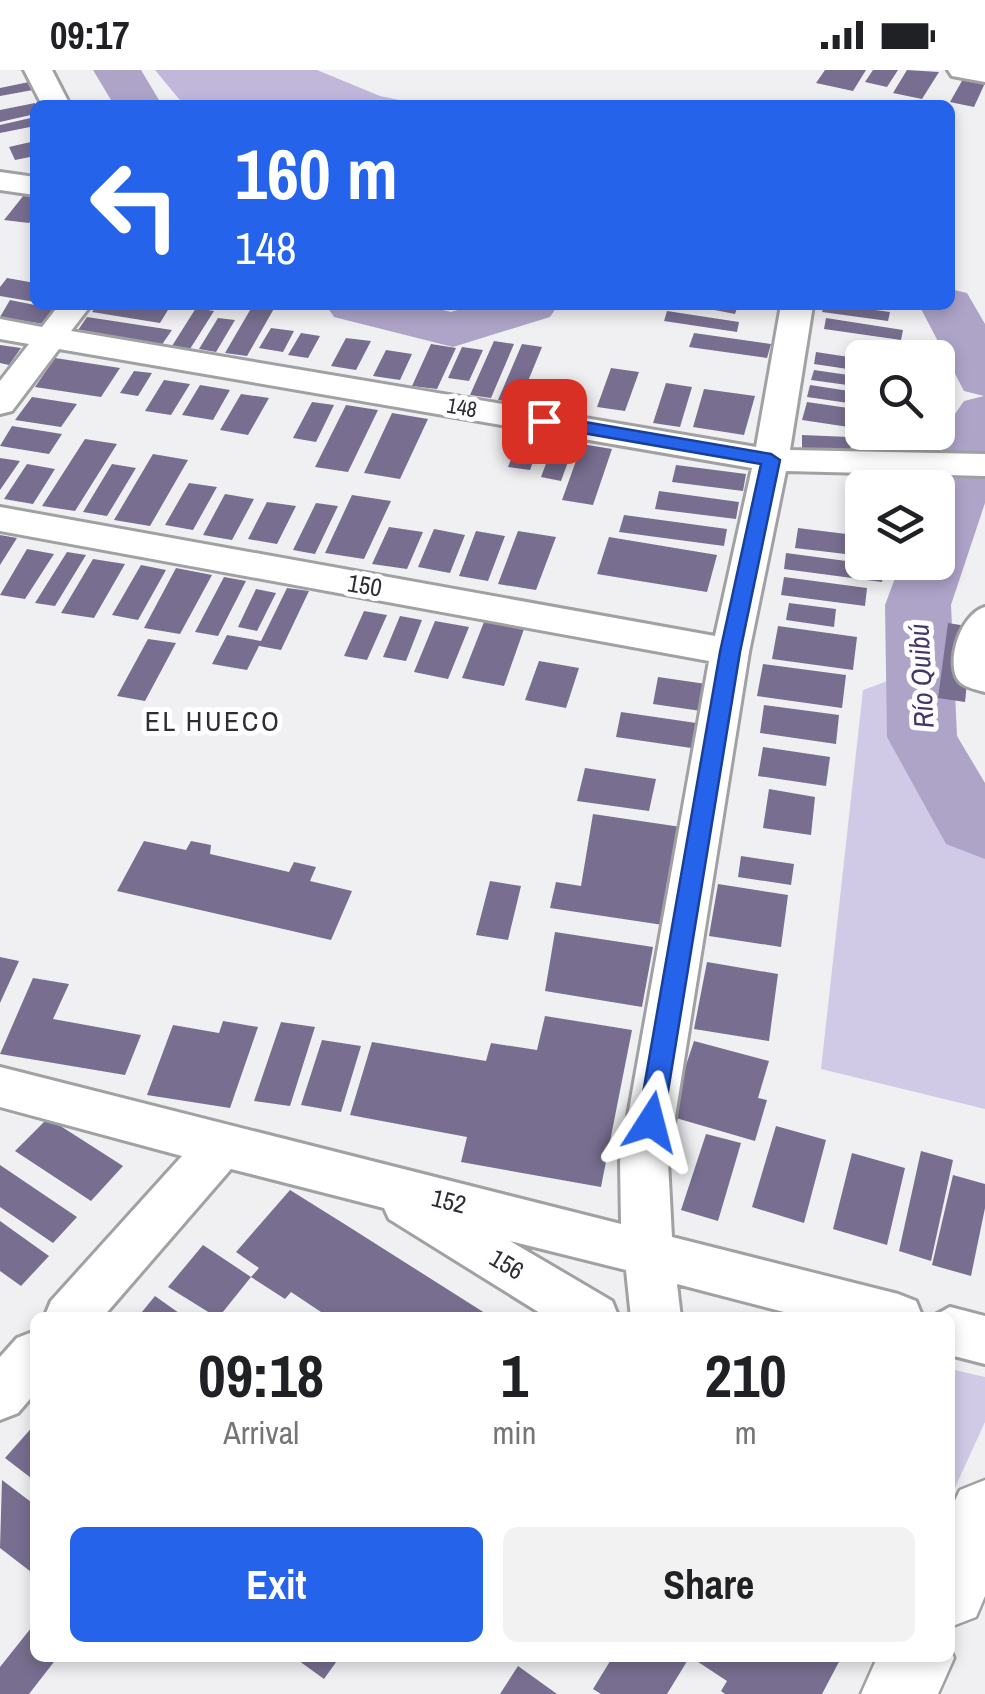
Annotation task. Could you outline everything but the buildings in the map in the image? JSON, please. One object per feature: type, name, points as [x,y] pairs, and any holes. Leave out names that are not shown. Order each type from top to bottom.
[{"type":"street","points":[[38,70],[53,100]]},
{"type":"street","points":[[962,70],[985,74]]},
{"type":"street","points":[[0,181],[30,185]]},
{"type":"street","points":[[0,404],[71,310]]},
{"type":"street","points":[[655,1312],[644,1162],[730,652],[771,460],[796,310]]},
{"type":"street","name":"148","points":[[0,329],[771,460],[985,465]]},
{"type":"street","name":"150","points":[[0,518],[730,652]]},
{"type":"street","points":[[980,676],[978,629],[985,620]]},
{"type":"street","name":"152","points":[[0,1087],[220,1147],[368,1180],[875,1312]]},
{"type":"street","points":[[73,1312],[220,1147]]},
{"type":"street","name":"156","points":[[368,1180],[584,1312]]},
{"type":"street","points":[[955,1332],[985,1340]]},
{"type":"street","points":[[0,1395],[30,1362]]},
{"type":"street","points":[[898,1694],[914,1662]]},
{"type":"shaded area","points":[[155,70],[317,70],[400,100],[180,100]]},
{"type":"shaded area","points":[[939,662],[937,699],[977,780],[985,787],[985,1109],[821,1069],[863,690]]},
{"type":"shaded area","points":[[955,1370],[985,1377],[985,1422],[955,1488]]},
{"type":"waterway","name":"Río Quibú","points":[[117,70],[135,100]]},
{"type":"waterway","name":"Río Quibú","points":[[374,310],[453,330],[515,310]]},
{"type":"waterway","name":"Río Quibú","points":[[950,310],[985,379]]},
{"type":"waterway","name":"Río Quibú","points":[[955,500],[985,414]]},
{"type":"waterway","name":"Río Quibú","points":[[927,580],[918,605],[922,737],[972,824],[985,831]]},
{"type":"district","name":"EL HUECO","points":[[213,721]]},
{"type":"route","points":[[544,421],[771,460],[730,652],[651,1122]]}]
